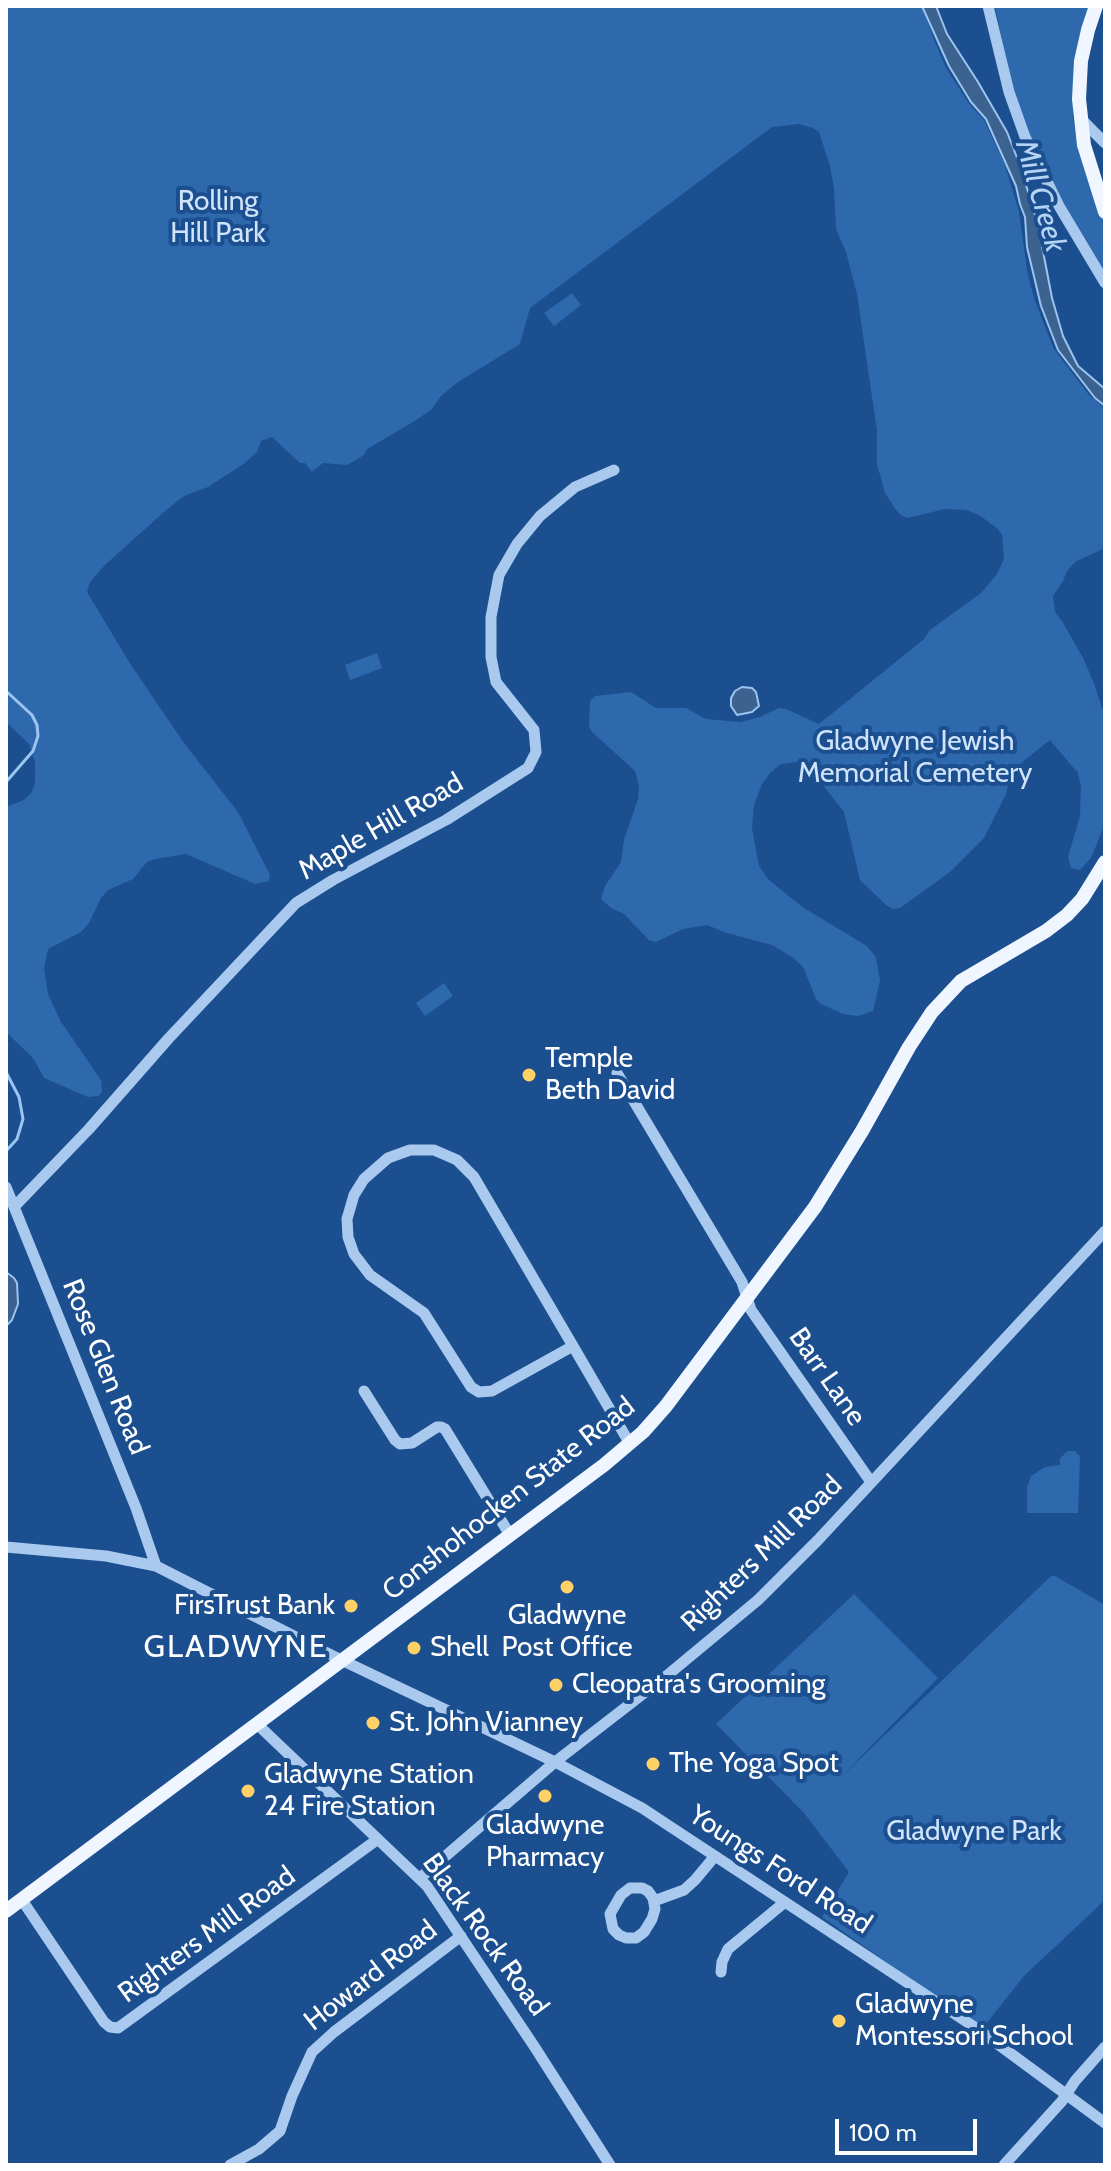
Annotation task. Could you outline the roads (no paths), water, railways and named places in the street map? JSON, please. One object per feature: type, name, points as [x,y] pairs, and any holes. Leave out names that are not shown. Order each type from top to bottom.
[{"type":"main road","points":[[1096,6],[1081,61],[1080,117],[1087,159],[1105,212]]},
{"type":"main road","name":"Conshohocken State Road","points":[[6,1911],[630,1444],[655,1420],[815,1207],[909,1047],[941,1000],[973,973],[1046,931],[1067,915],[1082,899],[1105,862]]},
{"type":"street","points":[[988,6],[1009,92],[1025,137],[1059,206],[1105,283]]},
{"type":"street","points":[[1080,117],[1105,143]]},
{"type":"street","name":"Maple Hill Road","points":[[14,1207],[296,903],[323,885],[446,820],[528,768],[536,752],[534,730],[496,682],[491,657],[491,617],[499,575],[517,544],[540,516],[575,487],[614,470]]},
{"type":"street","name":"Barr Lane","points":[[617,1073],[742,1282],[751,1310],[871,1482]]},
{"type":"street","points":[[573,1346],[492,1391],[483,1393],[471,1387],[424,1313],[370,1275],[354,1254],[348,1237],[348,1211],[364,1179],[388,1158],[410,1150],[434,1150],[457,1160],[474,1177],[573,1346],[630,1444]]},
{"type":"street","name":"Rose Glen Road","points":[[6,1187],[136,1508],[156,1566]]},
{"type":"street","name":"Righters Mill Road","points":[[420,1878],[555,1762],[758,1600],[818,1540],[1105,1231]]},
{"type":"street","points":[[364,1391],[400,1444],[412,1443],[437,1427],[445,1429],[510,1535]]},
{"type":"street","name":"Youngs Ford Road","points":[[6,1547],[106,1556],[156,1566],[555,1762],[642,1808],[976,2028],[1105,2123]]},
{"type":"street","name":"Black Rock Road","points":[[257,1724],[420,1878],[610,2165]]},
{"type":"street","name":"Righters Mill Road","points":[[22,1900],[104,2022],[118,2028],[378,1839]]},
{"type":"street","points":[[654,1901],[684,1890],[715,1856]]},
{"type":"street","points":[[630,1888],[648,1891],[654,1901],[654,1915],[636,1938],[626,1938],[611,1925],[610,1914],[623,1892],[630,1888]]},
{"type":"street","points":[[721,1972],[723,1957],[728,1949],[785,1902]]},
{"type":"street","name":"Howard Road","points":[[230,2165],[259,2149],[280,2131],[312,2052],[461,1936]]},
{"type":"street","points":[[1004,2165],[1105,2047]]},
{"type":"waterway","points":[[6,691],[32,715],[38,736],[33,751],[6,782]]},
{"type":"waterway","points":[[6,1072],[19,1097],[23,1119],[17,1139],[6,1151]]},
{"type":"place","name":"Temple Beth David","points":[[529,1075]]},
{"type":"place","name":"Gladwyne Post Office","points":[[567,1587]]},
{"type":"place","name":"FirsTrust Bank","points":[[351,1606]]},
{"type":"place","name":"Shell","points":[[414,1648]]},
{"type":"place","name":"Cleopatra's Grooming","points":[[556,1685]]},
{"type":"place","name":"St. John Vianney","points":[[373,1723]]},
{"type":"place","name":"The Yoga Spot","points":[[653,1764]]},
{"type":"place","name":"Gladwyne Station 24 Fire Station","points":[[248,1791]]},
{"type":"place","name":"Gladwyne Pharmacy","points":[[545,1796]]},
{"type":"place","name":"Gladwyne Montessori School","points":[[839,2021]]},
{"type":"district","name":"GLADWYNE","points":[[236,1648]]},
{"type":"water label","name":"Mill Creek","points":[[1040,196]]},
{"type":"park label","name":"Rolling Hill Park","points":[[218,218]]},
{"type":"park label","name":"Gladwyne Jewish Memorial Cemetery","points":[[915,758]]},
{"type":"park label","name":"Gladwyne Park","points":[[974,1832]]}]
